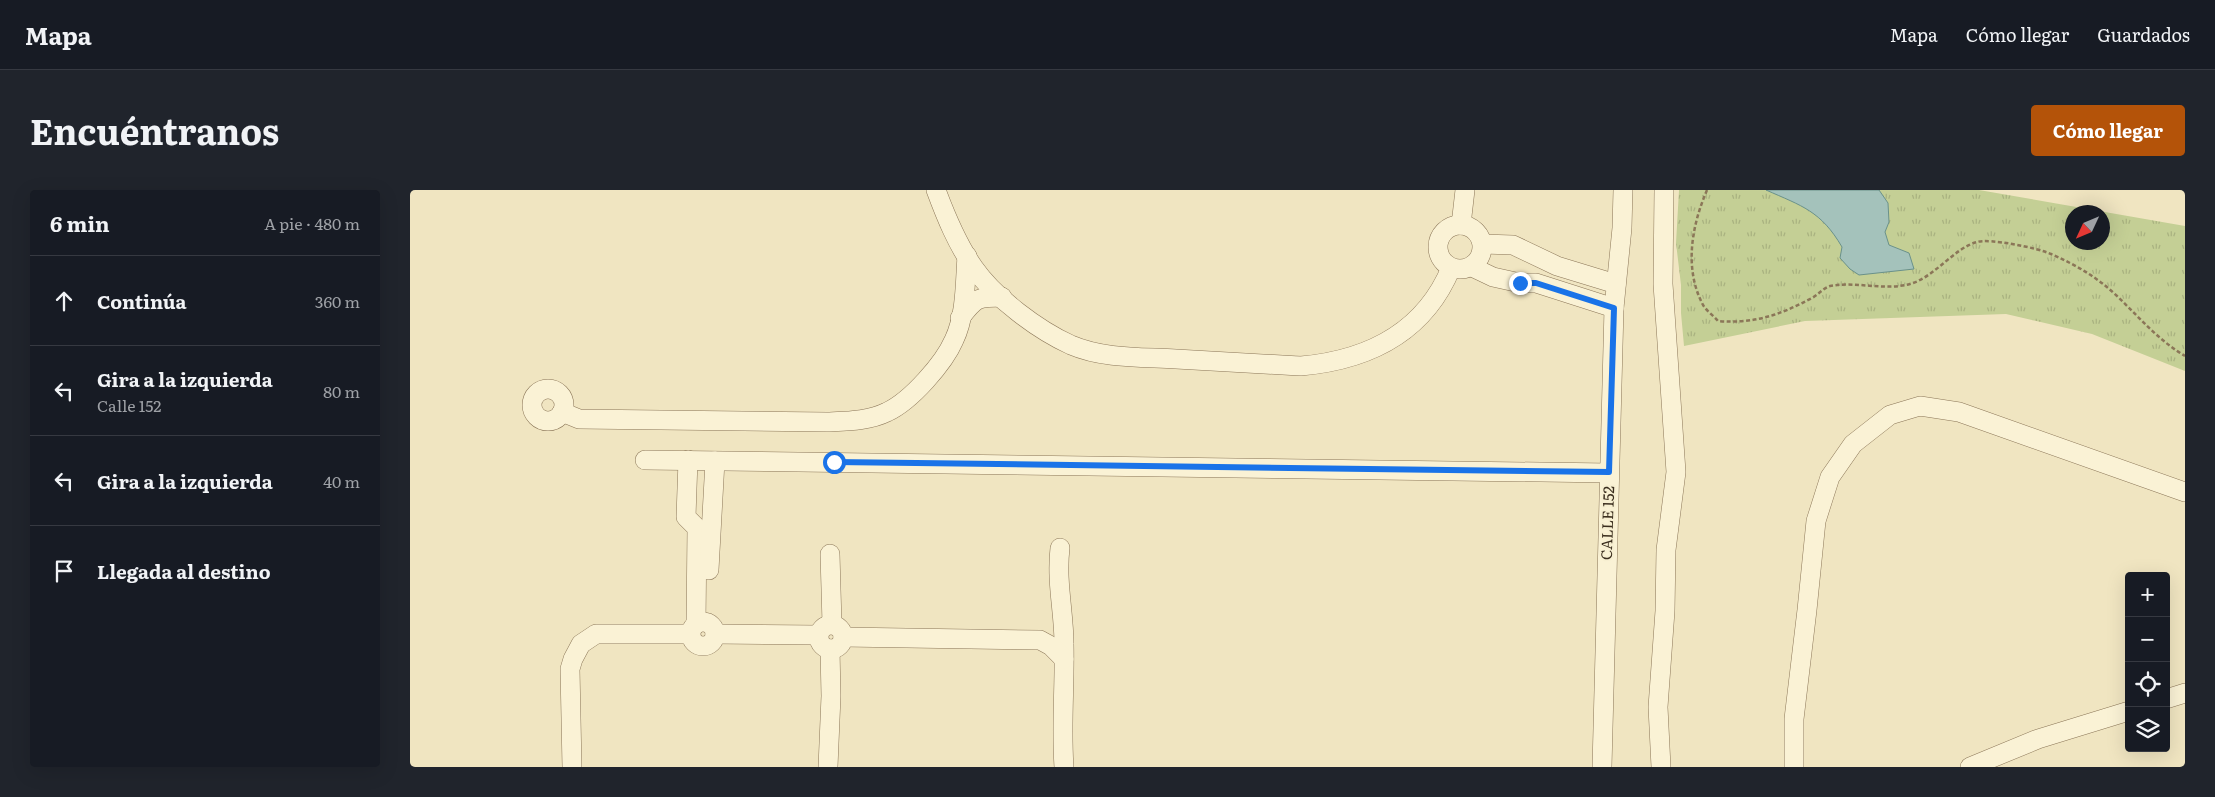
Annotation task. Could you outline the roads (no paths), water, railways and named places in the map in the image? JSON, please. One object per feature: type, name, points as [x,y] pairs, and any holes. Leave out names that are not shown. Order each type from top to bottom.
[{"type":"street","points":[[1461,225],[1465,190]]},
{"type":"street","name":"CALLE 152","points":[[1602,767],[1614,308],[1622,228],[1623,190]]},
{"type":"street","points":[[1661,767],[1658,707],[1665,611],[1666,550],[1676,472],[1662,284],[1664,190]]},
{"type":"street","points":[[935,191],[946,218],[974,269],[1002,297],[1044,329],[1072,345],[1114,356],[1301,366],[1328,364],[1353,358],[1397,336],[1417,320],[1432,303],[1451,268]]},
{"type":"street","points":[[1461,225],[1475,230],[1483,244],[1481,257],[1472,267],[1464,269],[1451,268],[1440,256],[1439,241],[1447,229],[1461,225]]},
{"type":"street","points":[[1483,244],[1513,245],[1557,266],[1616,284]]},
{"type":"street","points":[[562,412],[579,419],[827,422],[859,420],[888,412],[917,390],[938,366],[955,339],[960,318],[967,256]]},
{"type":"street","points":[[1472,267],[1493,277],[1520,283],[1536,283],[1614,308]]},
{"type":"street","points":[[960,318],[974,302],[982,297],[1002,297]]},
{"type":"street","points":[[1794,767],[1794,719],[1816,521],[1830,477],[1854,444],[1890,416],[1920,406],[1959,412],[2185,492]]},
{"type":"street","points":[[645,460],[1609,472]]},
{"type":"street","points":[[688,460],[686,517],[698,528],[703,629]]},
{"type":"street","points":[[703,629],[715,461]]},
{"type":"street","points":[[1060,548],[1058,564],[1064,642],[1064,767]]},
{"type":"street","points":[[828,767],[831,696],[830,554]]},
{"type":"street","points":[[1040,640],[1061,619]]},
{"type":"street","points":[[572,767],[570,669],[581,644],[596,634],[703,629],[831,636],[1040,640],[1051,646],[1064,660]]},
{"type":"street","points":[[2170,698],[2185,693]]},
{"type":"street","points":[[1970,767],[2038,739],[2125,712]]},
{"type":"water","points":[[1766,190],[1879,190],[1888,203],[1889,222],[1885,232],[1889,245],[1909,253],[1914,269],[1859,275],[1850,269],[1840,258],[1842,247],[1818,217],[1810,211]]}]
